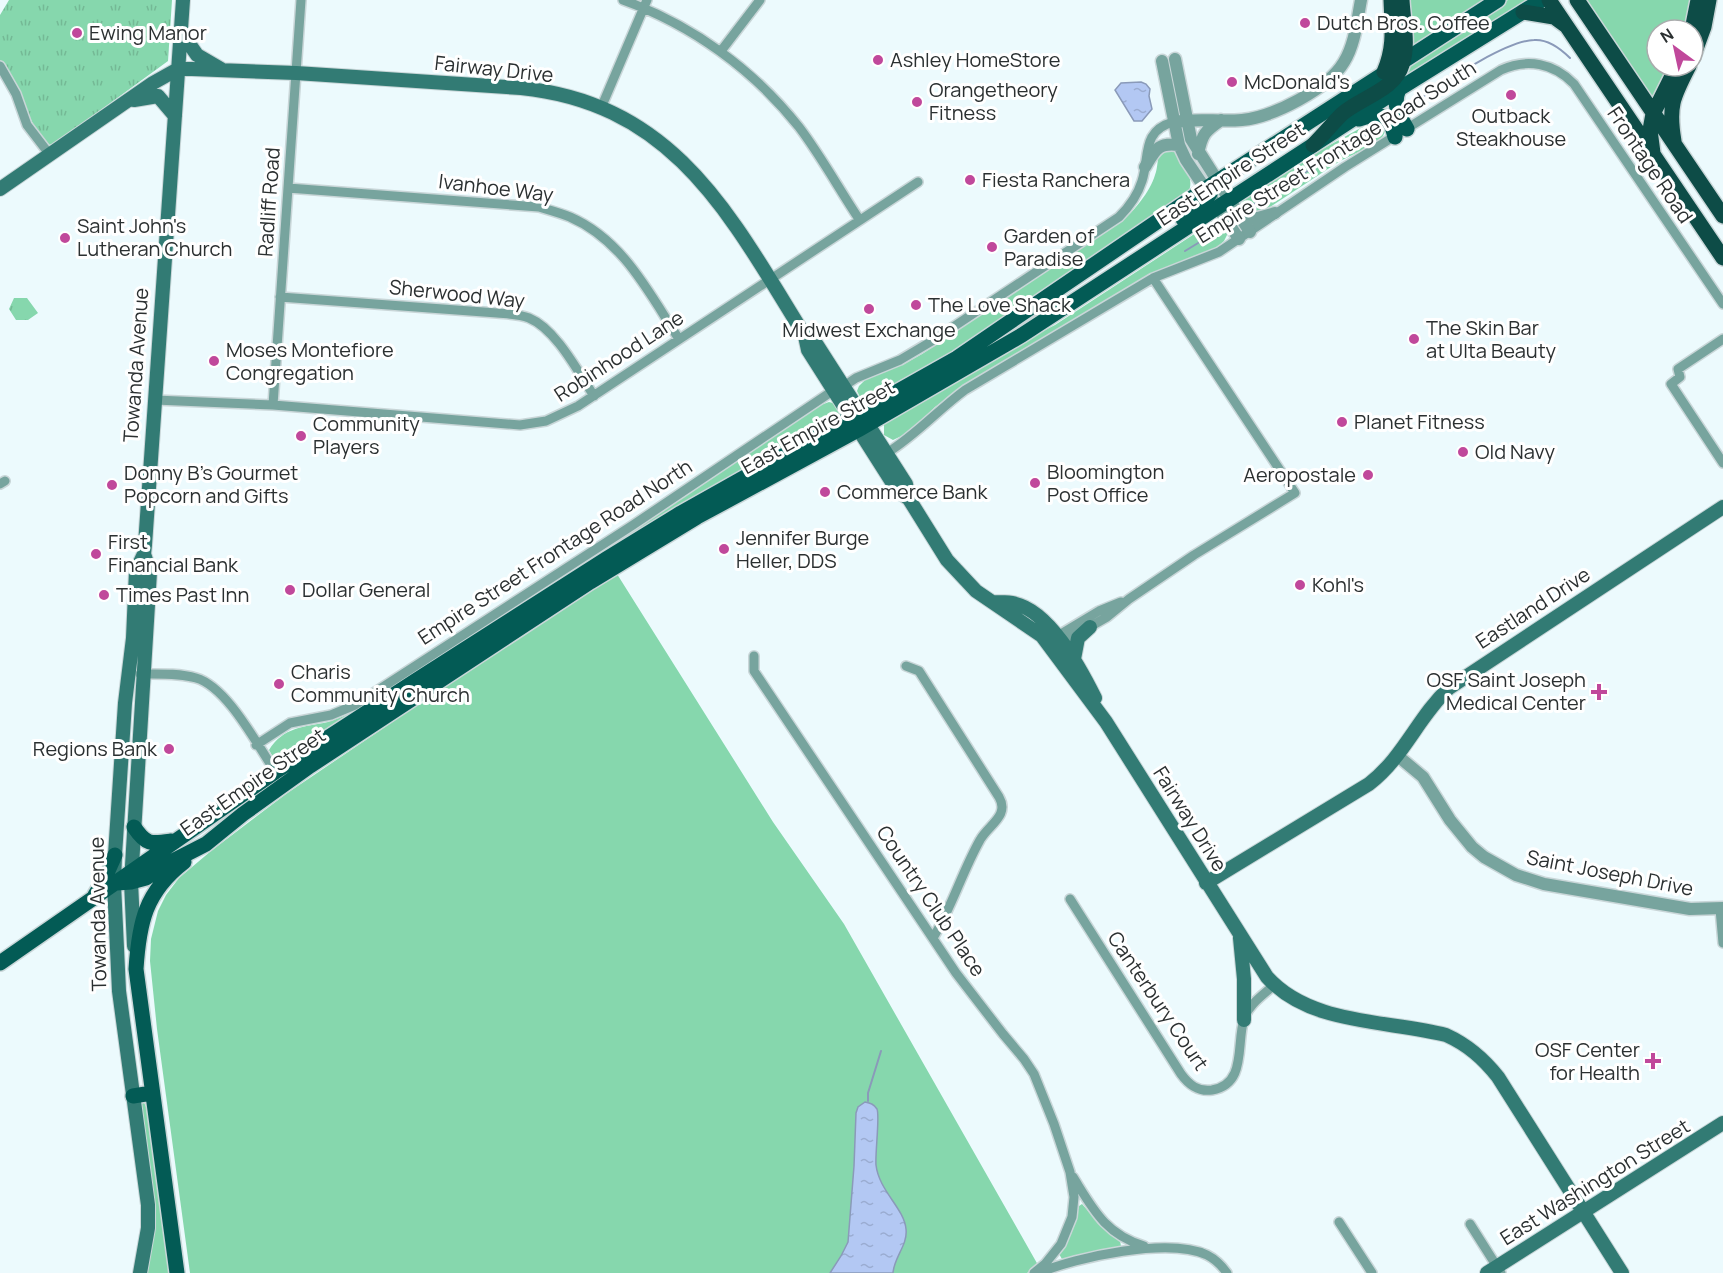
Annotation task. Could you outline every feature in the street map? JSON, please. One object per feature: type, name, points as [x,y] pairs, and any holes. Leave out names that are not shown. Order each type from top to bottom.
[{"type":"highway","points":[[1384,72],[1393,44],[1391,0]]},
{"type":"highway","points":[[1313,145],[1344,113],[1394,79],[1402,67],[1404,59],[1402,0]]},
{"type":"highway","points":[[1549,0],[1723,258]]},
{"type":"highway","points":[[1576,0],[1723,216]]},
{"type":"highway","points":[[1694,18],[1698,0]]},
{"type":"highway","points":[[1705,22],[1710,0]]},
{"type":"highway","points":[[1523,12],[1554,17],[1567,27]]},
{"type":"highway","points":[[1654,157],[1650,130],[1653,114],[1671,78]]},
{"type":"highway","points":[[1676,147],[1671,112],[1675,93],[1683,78]]},
{"type":"main road","name":"Towanda Avenue","points":[[140,1273],[148,1228],[148,1205],[119,991],[114,884],[136,571],[144,554],[183,0]]},
{"type":"main road","name":"East Empire Street","points":[[0,963],[114,884],[131,877],[177,840],[279,778],[614,554],[702,502],[860,422],[1022,335],[1080,299],[1315,117],[1498,0]]},
{"type":"main road","name":"East Empire Street","points":[[860,422],[957,358],[1217,195],[1313,145],[1542,0]]},
{"type":"main road","points":[[182,32],[197,55],[222,70]]},
{"type":"main road","points":[[0,189],[153,83],[178,69]]},
{"type":"main road","name":"Fairway Drive","points":[[178,69],[296,73],[543,91],[601,108],[650,134],[701,180],[736,226],[805,336],[808,350],[839,388],[897,490],[909,499]]},
{"type":"main road","points":[[1399,89],[1395,99],[1401,133]]},
{"type":"main road","points":[[123,104],[149,96],[158,96],[175,116]]},
{"type":"main road","points":[[1345,124],[1372,115],[1382,116],[1401,133]]},
{"type":"main road","name":"Fairway Drive","points":[[860,422],[887,453],[906,484],[909,499],[957,572],[976,591],[992,602],[1013,603],[1044,622],[1206,883],[1259,966],[1274,985],[1296,1000],[1315,1009],[1446,1035],[1478,1054],[1497,1077],[1622,1273]]},
{"type":"main road","name":"Eastland Drive","points":[[1206,883],[1360,790],[1385,771],[1398,756],[1424,715],[1449,688],[1723,507]]},
{"type":"main road","name":"Towanda Avenue","points":[[144,554],[150,572],[131,877],[136,969],[177,1273]]},
{"type":"main road","points":[[1074,659],[1078,638],[1090,627]]},
{"type":"main road","name":"Fairway Drive","points":[[1055,643],[1074,659],[1106,722]]},
{"type":"main road","name":"East Empire Street","points":[[131,877],[146,878],[167,864],[206,844],[243,814],[279,778]]},
{"type":"main road","points":[[134,827],[142,839],[154,844],[177,840]]},
{"type":"main road","points":[[136,969],[141,925],[151,899],[162,883],[206,844]]},
{"type":"main road","points":[[92,900],[115,855]]},
{"type":"main road","points":[[1240,936],[1244,979],[1244,1020]]},
{"type":"main road","points":[[133,1096],[152,1093]]},
{"type":"main road","name":"East Washington Street","points":[[1495,1271],[1723,1123]]},
{"type":"street","name":"Radliff Road","points":[[273,405],[301,0]]},
{"type":"street","points":[[623,0],[645,4],[721,51],[756,80],[806,138],[859,219]]},
{"type":"street","points":[[721,51],[760,0]]},
{"type":"street","points":[[1173,122],[1240,120],[1268,115],[1299,99],[1335,74],[1349,53],[1361,0]]},
{"type":"street","points":[[601,108],[645,4]]},
{"type":"street","points":[[1168,60],[1191,139],[1217,195],[1240,218],[1244,235],[1179,144],[1173,122],[1168,60]]},
{"type":"street","name":"Empire Street Frontage Road South","points":[[887,453],[908,440],[947,403],[965,390],[1154,278],[1211,255],[1501,70],[1521,63],[1534,63]]},
{"type":"street","name":"Frontage Road","points":[[1534,63],[1553,68],[1574,84],[1723,304]]},
{"type":"street","points":[[0,66],[12,85],[27,125],[50,155]]},
{"type":"street","points":[[1198,154],[1201,138],[1208,129],[1222,119]]},
{"type":"street","name":"Empire Street Frontage Road North","points":[[256,745],[290,723],[331,715],[355,705],[839,388],[856,378],[900,360],[932,341],[1111,223],[1126,210],[1143,181],[1150,140],[1162,127],[1173,122]]},
{"type":"street","points":[[1145,167],[1155,150],[1163,145],[1179,144]]},
{"type":"street","name":"Robinhood Lane","points":[[155,400],[273,405],[524,425],[556,418],[594,396],[918,182]]},
{"type":"street","name":"Ivanhoe Way","points":[[288,188],[539,207],[569,217],[603,237],[631,266],[679,339]]},
{"type":"street","points":[[1240,218],[1258,218],[1275,213]]},
{"type":"street","points":[[1055,643],[1107,617],[1129,599],[1194,555],[1295,493],[1154,278]]},
{"type":"street","name":"Sherwood Way","points":[[280,297],[497,312],[528,318],[547,330],[563,349],[594,396]]},
{"type":"street","points":[[1723,339],[1678,369],[1680,377],[1671,384],[1723,463]]},
{"type":"street","points":[[1055,643],[1099,611],[1129,599]]},
{"type":"street","name":"Country Club Place","points":[[754,656],[754,671],[933,938],[970,991],[1034,1074],[1070,1172],[1094,1211],[1108,1227],[1124,1238],[1152,1249]]},
{"type":"street","points":[[906,666],[919,671],[999,797],[1003,807],[1000,817],[979,840],[933,938]]},
{"type":"street","points":[[128,674],[196,678],[212,685],[222,694],[279,778]]},
{"type":"street","name":"Saint Joseph Drive","points":[[1398,756],[1423,777],[1454,825],[1472,847],[1484,857],[1516,875],[1544,884],[1667,905],[1700,910],[1721,908]]},
{"type":"street","name":"Canterbury Court","points":[[1070,899],[1181,1074],[1190,1085],[1201,1090],[1211,1090],[1226,1084],[1234,1077],[1238,1065],[1244,1020],[1249,1008],[1274,985]]},
{"type":"street","points":[[1721,908],[1723,943]]},
{"type":"street","name":"Country Club Place","points":[[1034,1273],[1053,1255],[1067,1230],[1073,1206],[1070,1172]]},
{"type":"street","points":[[1339,1222],[1372,1273]]},
{"type":"street","points":[[1470,1224],[1495,1271]]},
{"type":"street","name":"Country Club Place","points":[[1039,1273],[1086,1258],[1115,1252],[1152,1249],[1191,1250],[1212,1258],[1227,1273]]},
{"type":"green space","points":[[9,0],[172,0],[168,61],[54,144],[48,145],[37,133],[16,86],[0,62],[0,15]]},
{"type":"green space","points":[[1408,0],[1486,0],[1411,47]]},
{"type":"green space","points":[[1508,0],[1533,0],[1406,79],[1405,75],[1412,60]]},
{"type":"green space","points":[[1587,0],[1694,0],[1690,18],[1645,18],[1645,78],[1665,78],[1653,98]]},
{"type":"green space","points":[[1377,119],[1386,129],[1375,144],[1340,161],[1261,213],[1246,216],[1240,207],[1246,196],[1279,173]]},
{"type":"green space","points":[[1174,150],[1189,176],[1188,193],[950,356],[867,402],[861,399],[857,391],[865,380],[922,354],[1121,222],[1136,207],[1153,181],[1160,151]]},
{"type":"green space","points":[[1216,223],[1223,225],[1228,233],[1224,241],[1215,249],[1152,274],[966,385],[935,407],[910,432],[893,440],[884,435],[884,424],[892,418],[1021,342],[1055,325],[1205,227]]},
{"type":"green space","points":[[14,298],[27,298],[38,313],[28,320],[16,320],[9,309]]},
{"type":"green space","points":[[829,402],[836,404],[840,413],[839,417],[282,759],[274,759],[269,750],[287,732],[328,722],[355,711],[643,524],[818,406]]},
{"type":"green space","points":[[617,574],[773,822],[844,924],[1038,1265],[1027,1273],[190,1273],[150,961],[151,939],[158,911],[166,895],[179,878],[211,851],[286,794]]},
{"type":"green space","points":[[143,1100],[146,1107],[169,1273],[145,1273],[141,1102]]},
{"type":"green space","points":[[1082,1204],[1104,1229],[1120,1241],[1121,1246],[1062,1259],[1059,1254],[1071,1234],[1079,1206]]},
{"type":"water","points":[[1141,82],[1150,89],[1152,109],[1142,121],[1134,121],[1115,90],[1121,83]]},
{"type":"water","points":[[865,1102],[877,1109],[876,1165],[882,1183],[904,1221],[905,1240],[893,1273],[830,1273],[848,1242],[856,1113],[858,1107]]},
{"type":"waterway","points":[[1404,109],[1487,57],[1520,42],[1544,41],[1558,48],[1570,58]]},
{"type":"waterway","points":[[1246,209],[1380,126]]},
{"type":"waterway","points":[[1185,251],[1221,229]]},
{"type":"waterway","points":[[868,1101],[868,1093],[881,1051]]},
{"type":"place","name":"Dutch Bros. Coffee","points":[[1305,23]]},
{"type":"place","name":"Ewing Manor","points":[[77,33]]},
{"type":"place","name":"Ashley HomeStore","points":[[878,60]]},
{"type":"place","name":"McDonald's","points":[[1232,82]]},
{"type":"place","name":"Outback Steakhouse","points":[[1511,95]]},
{"type":"place","name":"Orangetheory Fitness","points":[[917,102]]},
{"type":"place","name":"Fiesta Ranchera","points":[[970,180]]},
{"type":"place","name":"Saint John's Lutheran Church","points":[[65,238]]},
{"type":"place","name":"Garden of Paradise","points":[[992,247]]},
{"type":"place","name":"The Love Shack","points":[[916,305]]},
{"type":"place","name":"Midwest Exchange","points":[[869,309]]},
{"type":"place","name":"The Skin Bar at Ulta Beauty","points":[[1414,339]]},
{"type":"place","name":"Moses Montefiore Congregation","points":[[214,361]]},
{"type":"place","name":"Planet Fitness","points":[[1342,422]]},
{"type":"place","name":"Community Players","points":[[301,436]]},
{"type":"place","name":"Old Navy","points":[[1463,452]]},
{"type":"place","name":"Aeropostale","points":[[1368,475]]},
{"type":"place","name":"Bloomington Post Office","points":[[1035,483]]},
{"type":"place","name":"Donny B's Gourmet Popcorn and Gifts","points":[[112,485]]},
{"type":"place","name":"Commerce Bank","points":[[825,492]]},
{"type":"place","name":"Jennifer Burge Heller, DDS","points":[[724,549]]},
{"type":"place","name":"First Financial Bank","points":[[96,554]]},
{"type":"place","name":"Kohl's","points":[[1300,585]]},
{"type":"place","name":"Dollar General","points":[[290,590]]},
{"type":"place","name":"Times Past Inn","points":[[104,595]]},
{"type":"place","name":"Charis Community Church","points":[[279,684]]},
{"type":"place","name":"OSF Saint Joseph Medical Center","points":[[1599,692]]},
{"type":"place","name":"Regions Bank","points":[[169,749]]},
{"type":"place","name":"OSF Center for Health","points":[[1653,1061]]}]
